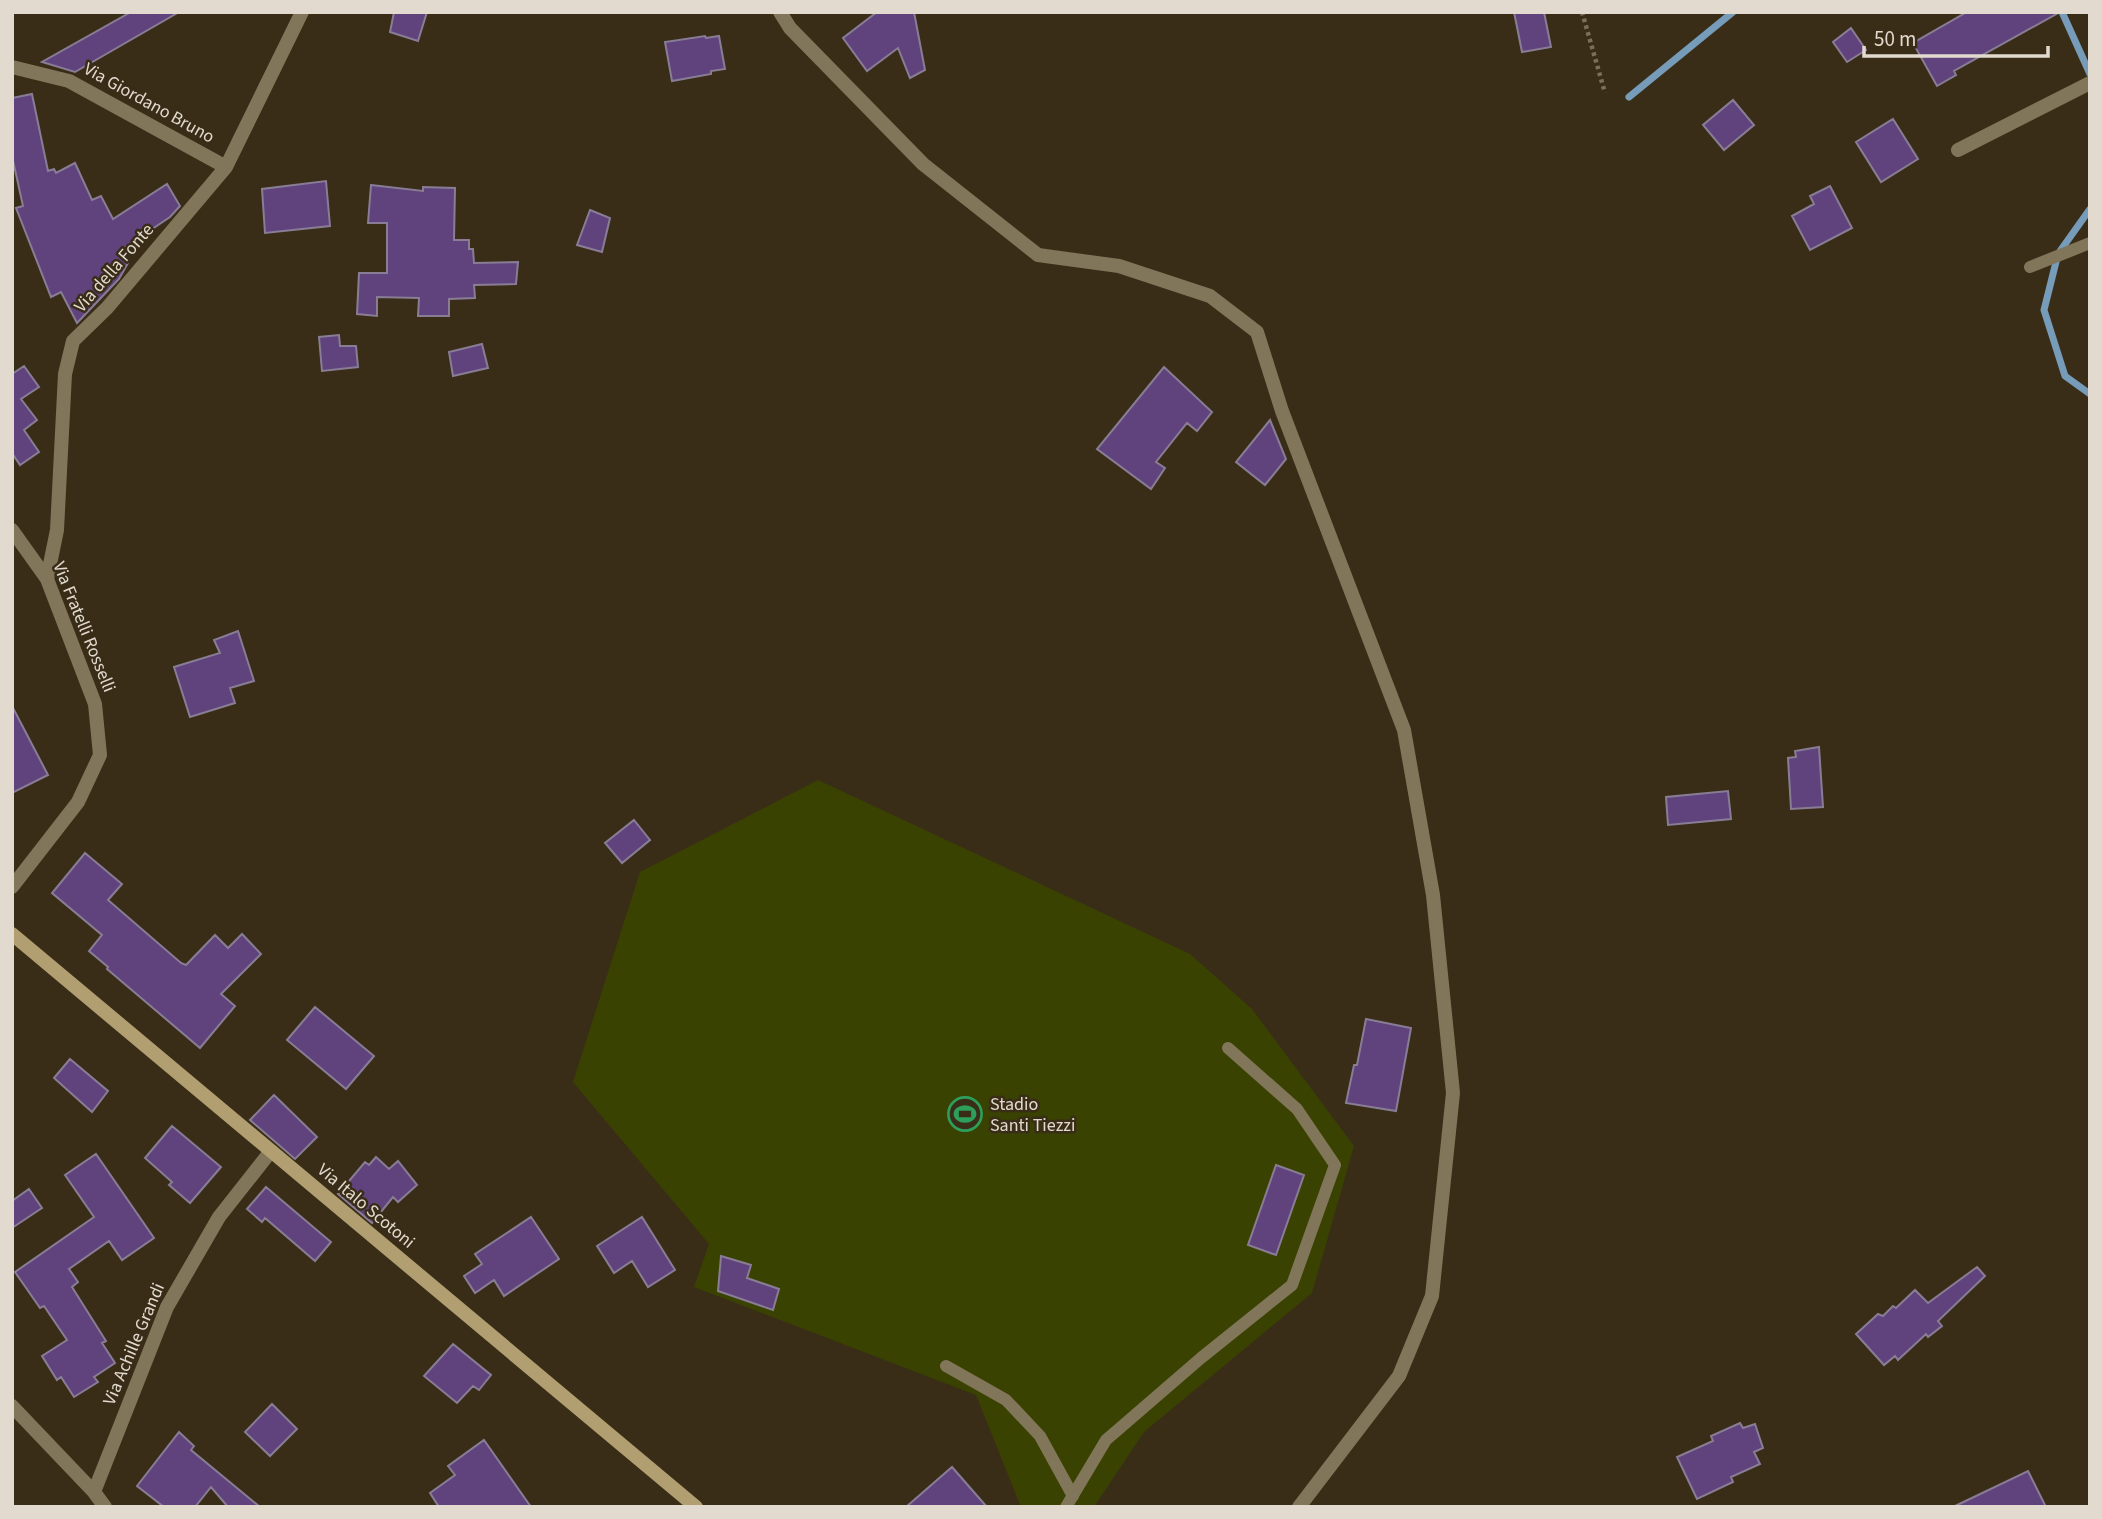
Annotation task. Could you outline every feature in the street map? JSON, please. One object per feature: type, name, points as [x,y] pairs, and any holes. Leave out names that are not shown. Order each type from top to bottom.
[{"type":"street","name":"Via della Fonte","points":[[47,579],[57,530],[65,374],[73,341],[107,308],[226,167],[302,12]]},
{"type":"street","points":[[779,12],[790,28],[923,164],[1038,256],[1119,267],[1210,296],[1257,332],[1282,411],[1404,730],[1433,895],[1453,1093],[1433,1296],[1399,1377],[1299,1507]]},
{"type":"street","name":"Via Giordano Bruno","points":[[12,67],[69,81],[226,167]]},
{"type":"street","points":[[1958,150],[2090,83]]},
{"type":"street","name":"Via Fratelli Rosselli","points":[[12,530],[47,579],[95,704],[100,755],[78,802],[12,887]]},
{"type":"street","name":"Via Italo Scotoni","points":[[12,934],[696,1507]]},
{"type":"street","name":"Via Achille Grandi","points":[[94,1492],[167,1307],[219,1217],[271,1151]]},
{"type":"street","points":[[12,1406],[105,1507]]},
{"type":"lane","points":[[2030,267],[2090,243]]},
{"type":"lane","points":[[1070,1502],[1106,1440],[1201,1358],[1292,1285],[1335,1165],[1297,1109],[1228,1048]]},
{"type":"lane","points":[[946,1366],[1006,1400],[1040,1436],[1070,1502]]},
{"type":"path","points":[[1581,12],[1605,93]]},
{"type":"green space","name":"Stadio Santi Tiezzi","points":[[818,780],[1190,954],[1252,1009],[1354,1146],[1312,1293],[1144,1432],[1094,1507],[1021,1507],[976,1395],[694,1287],[709,1244],[573,1082],[640,872]]},
{"type":"building","points":[[131,12],[179,12],[75,72],[42,62]]},
{"type":"building","points":[[394,12],[427,12],[418,41],[390,32]]},
{"type":"building","points":[[877,12],[914,12],[925,70],[910,78],[898,48],[867,71],[843,38]]},
{"type":"building","points":[[1514,12],[1544,12],[1551,47],[1522,52]]},
{"type":"building","points":[[1967,12],[2060,12],[1954,71],[1956,75],[1937,86],[1913,43]]},
{"type":"building","points":[[1851,28],[1866,50],[1847,62],[1833,42]]},
{"type":"building","points":[[719,36],[725,69],[672,81],[665,42]]},
{"type":"building","points":[[32,94],[48,171],[54,169],[56,173],[75,163],[92,200],[101,196],[113,219],[167,184],[180,206],[170,217],[121,250],[128,263],[119,279],[77,323],[61,292],[51,297],[16,208],[23,206],[12,156],[12,98]]},
{"type":"building","points":[[1733,100],[1754,125],[1724,150],[1703,125]]},
{"type":"building","points":[[1893,119],[1918,159],[1881,182],[1856,142]]},
{"type":"building","points":[[326,181],[330,226],[265,233],[262,189]]},
{"type":"building","points":[[371,185],[423,191],[423,187],[455,188],[454,240],[469,240],[474,263],[518,262],[516,284],[474,285],[475,298],[449,299],[449,316],[418,316],[419,298],[377,297],[377,316],[357,314],[359,273],[387,273],[387,223],[368,223]]},
{"type":"building","points":[[1830,186],[1852,228],[1810,250],[1792,216],[1814,204],[1810,196]]},
{"type":"building","points":[[590,210],[610,218],[602,252],[577,245]]},
{"type":"building","points":[[339,335],[340,346],[356,346],[358,367],[322,371],[319,337]]},
{"type":"building","points":[[482,344],[488,368],[453,376],[449,352]]},
{"type":"building","points":[[24,366],[39,387],[21,399],[37,420],[24,430],[39,452],[20,465],[12,453],[12,374]]},
{"type":"building","points":[[1164,367],[1212,412],[1197,431],[1187,423],[1156,462],[1165,468],[1151,489],[1097,449]]},
{"type":"building","points":[[1270,420],[1286,459],[1265,485],[1236,462]]},
{"type":"building","points":[[238,631],[254,681],[230,688],[235,703],[190,717],[174,667],[220,653],[214,640]]},
{"type":"building","points":[[12,706],[48,775],[12,793]]},
{"type":"building","points":[[1819,747],[1823,807],[1791,809],[1788,758],[1796,757],[1795,751]]},
{"type":"building","points":[[1728,791],[1731,819],[1668,825],[1666,797]]},
{"type":"building","points":[[634,820],[650,840],[622,863],[605,843]]},
{"type":"building","points":[[85,853],[122,884],[108,900],[181,963],[186,965],[215,935],[228,948],[242,934],[261,954],[221,994],[235,1006],[200,1048],[89,951],[102,935],[52,893]]},
{"type":"building","points":[[315,1007],[374,1056],[346,1089],[287,1040]]},
{"type":"building","points":[[1366,1019],[1411,1028],[1396,1111],[1346,1103]]},
{"type":"building","points":[[70,1059],[108,1091],[92,1112],[54,1078]]},
{"type":"building","points":[[274,1095],[317,1137],[295,1159],[250,1120]]},
{"type":"building","points":[[172,1126],[221,1167],[190,1203],[169,1185],[172,1182],[145,1158]]},
{"type":"building","points":[[96,1154],[154,1238],[122,1260],[109,1241],[69,1269],[78,1282],[72,1287],[106,1341],[102,1343],[115,1363],[94,1377],[98,1382],[74,1397],[61,1377],[57,1380],[42,1356],[67,1340],[44,1306],[40,1308],[15,1272],[94,1217],[65,1175]]},
{"type":"building","points":[[376,1157],[389,1169],[398,1161],[417,1185],[398,1202],[393,1197],[372,1223],[338,1194],[365,1162],[369,1165]]},
{"type":"building","points":[[1276,1165],[1304,1175],[1276,1255],[1248,1245]]},
{"type":"building","points":[[266,1187],[331,1242],[315,1261],[265,1218],[262,1222],[247,1209]]},
{"type":"building","points":[[29,1189],[42,1208],[12,1228],[12,1201]]},
{"type":"building","points":[[531,1217],[559,1259],[504,1296],[494,1280],[475,1293],[464,1276],[482,1264],[475,1254]]},
{"type":"building","points":[[642,1217],[675,1270],[648,1287],[632,1261],[614,1273],[597,1246]]},
{"type":"building","points":[[721,1256],[751,1265],[747,1278],[779,1289],[773,1310],[718,1291]]},
{"type":"building","points":[[1977,1267],[1985,1276],[1938,1321],[1942,1326],[1928,1337],[1926,1334],[1898,1360],[1895,1356],[1884,1365],[1856,1334],[1878,1314],[1883,1316],[1893,1306],[1896,1308],[1915,1290],[1928,1303]]},
{"type":"building","points":[[453,1344],[491,1375],[479,1390],[473,1386],[457,1403],[424,1376]]},
{"type":"building","points":[[272,1404],[297,1429],[270,1456],[245,1432]]},
{"type":"building","points":[[1740,1423],[1743,1428],[1755,1424],[1763,1448],[1754,1452],[1760,1464],[1731,1477],[1733,1482],[1697,1499],[1677,1457],[1713,1441],[1711,1436]]},
{"type":"building","points":[[179,1432],[194,1446],[191,1450],[260,1507],[228,1507],[211,1487],[195,1507],[164,1507],[137,1486]]},
{"type":"building","points":[[484,1440],[531,1507],[439,1507],[430,1493],[455,1475],[448,1466]]},
{"type":"building","points":[[952,1467],[987,1507],[906,1507],[937,1480]]},
{"type":"building","points":[[2028,1471],[2046,1507],[1953,1507]]},
{"type":"waterway","points":[[1629,97],[1733,12]]},
{"type":"waterway","points":[[2062,12],[2090,74]]},
{"type":"waterway","points":[[2090,209],[2058,254],[2044,310],[2065,376],[2090,394]]},
{"type":"place","name":"Stadio Santi Tiezzi","points":[[965,1114]]}]
